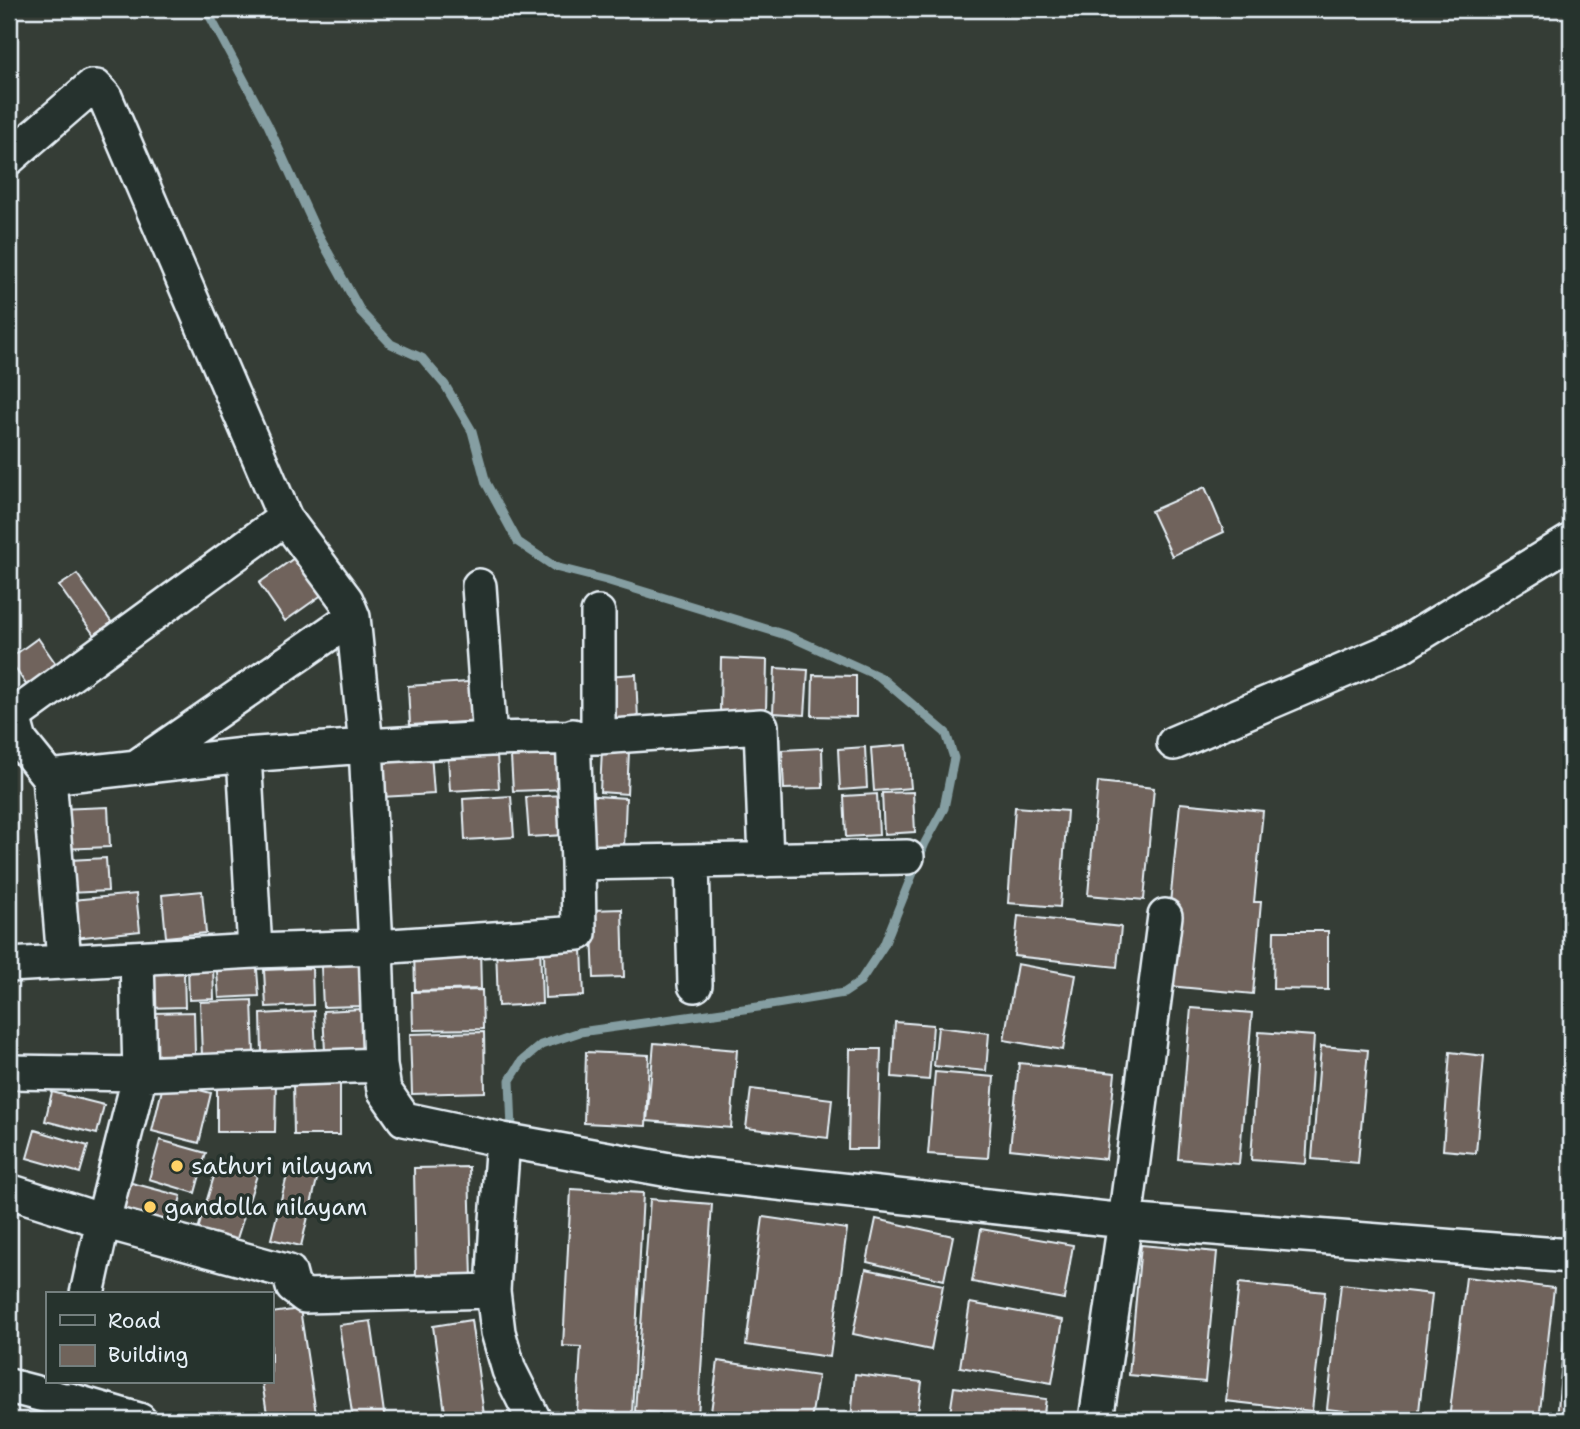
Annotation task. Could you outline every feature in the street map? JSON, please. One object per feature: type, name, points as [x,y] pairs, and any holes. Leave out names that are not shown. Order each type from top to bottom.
[{"type":"street","points":[[9,154],[91,87],[96,87],[105,97],[285,518],[345,600],[353,617],[366,746],[380,1065],[384,1090],[404,1119],[686,1173],[1125,1221],[1571,1256]]},
{"type":"street","points":[[64,961],[49,777],[20,741],[15,723],[18,713],[285,518]]},
{"type":"street","points":[[1174,743],[1399,647],[1571,541]]},
{"type":"street","points":[[479,586],[490,739]]},
{"type":"street","points":[[9,965],[376,947],[579,933],[578,863],[585,737],[598,613]]},
{"type":"street","points":[[137,767],[353,617]]},
{"type":"street","points":[[49,777],[244,755],[366,746],[761,726],[765,860]]},
{"type":"street","points":[[244,755],[255,951]]},
{"type":"street","points":[[578,863],[907,857]]},
{"type":"street","points":[[692,861],[695,985]]},
{"type":"street","points":[[1096,1420],[1165,916]]},
{"type":"street","points":[[87,1292],[140,1074],[137,958]]},
{"type":"street","points":[[9,1072],[140,1074],[380,1065]]},
{"type":"street","points":[[503,1140],[493,1291],[498,1332],[509,1370],[534,1420]]},
{"type":"street","points":[[9,1191],[103,1221],[289,1272],[293,1287],[305,1296],[493,1291]]},
{"type":"street","points":[[9,1386],[139,1420]]},
{"type":"building","points":[[1205,487],[1224,532],[1172,556],[1151,511]]},
{"type":"building","points":[[297,556],[323,594],[285,621],[259,583]]},
{"type":"building","points":[[77,574],[112,623],[94,635],[59,586]]},
{"type":"building","points":[[38,638],[56,664],[27,686],[9,659]]},
{"type":"building","points":[[721,658],[767,660],[766,713],[720,712]]},
{"type":"building","points":[[775,668],[808,670],[805,715],[773,713]]},
{"type":"building","points":[[636,674],[638,720],[607,722],[605,676]]},
{"type":"building","points":[[813,675],[856,676],[856,717],[812,716]]},
{"type":"building","points":[[483,681],[485,721],[410,725],[408,686]]},
{"type":"building","points":[[907,745],[911,788],[874,791],[871,748]]},
{"type":"building","points":[[865,747],[867,788],[840,790],[838,749]]},
{"type":"building","points":[[822,748],[823,788],[784,789],[782,750]]},
{"type":"building","points":[[602,749],[629,751],[627,794],[600,792]]},
{"type":"building","points":[[431,753],[434,794],[381,797],[379,756]]},
{"type":"building","points":[[497,754],[499,788],[450,791],[448,757]]},
{"type":"building","points":[[566,754],[568,789],[513,791],[511,757]]},
{"type":"building","points":[[1098,782],[1154,788],[1144,900],[1088,895]]},
{"type":"building","points":[[913,792],[915,832],[884,834],[882,793]]},
{"type":"building","points":[[877,794],[879,835],[846,837],[844,796]]},
{"type":"building","points":[[564,795],[566,835],[529,837],[526,797]]},
{"type":"building","points":[[581,795],[626,798],[624,847],[578,845]]},
{"type":"building","points":[[511,796],[514,837],[465,840],[463,799]]},
{"type":"building","points":[[1180,803],[1263,811],[1254,902],[1261,902],[1253,994],[1169,986],[1177,905],[1170,904]]},
{"type":"building","points":[[108,807],[110,847],[61,849],[58,809]]},
{"type":"building","points":[[1015,807],[1067,811],[1060,907],[1008,903]]},
{"type":"building","points":[[106,858],[108,891],[70,893],[69,860]]},
{"type":"building","points":[[202,891],[206,933],[166,937],[162,895]]},
{"type":"building","points":[[136,894],[140,931],[65,939],[61,901]]},
{"type":"building","points":[[622,909],[624,977],[594,978],[591,910]]},
{"type":"building","points":[[1018,916],[1121,927],[1117,967],[1014,956]]},
{"type":"building","points":[[1274,931],[1328,931],[1328,990],[1273,989]]},
{"type":"building","points":[[540,944],[542,1004],[498,1006],[496,945]]},
{"type":"building","points":[[480,946],[481,989],[415,991],[414,948]]},
{"type":"building","points":[[582,949],[584,996],[545,998],[544,950]]},
{"type":"building","points":[[256,956],[259,996],[219,998],[216,959]]},
{"type":"building","points":[[188,964],[213,964],[214,999],[189,1000]]},
{"type":"building","points":[[360,964],[362,1006],[323,1007],[321,966]]},
{"type":"building","points":[[1017,964],[1076,975],[1063,1050],[1004,1040]]},
{"type":"building","points":[[312,968],[313,1005],[266,1007],[264,970]]},
{"type":"building","points":[[184,973],[185,1007],[145,1008],[144,974]]},
{"type":"building","points":[[482,990],[483,1029],[413,1030],[412,992]]},
{"type":"building","points":[[252,1000],[254,1054],[202,1056],[200,1002]]},
{"type":"building","points":[[1191,1008],[1252,1013],[1239,1164],[1178,1159]]},
{"type":"building","points":[[362,1009],[364,1051],[325,1052],[323,1011]]},
{"type":"building","points":[[314,1011],[316,1052],[262,1054],[261,1014]]},
{"type":"building","points":[[194,1012],[195,1054],[156,1055],[154,1013]]},
{"type":"building","points":[[895,1022],[933,1025],[929,1080],[892,1077]]},
{"type":"building","points":[[938,1027],[989,1033],[986,1071],[934,1066]]},
{"type":"building","points":[[484,1032],[485,1092],[412,1094],[410,1034]]},
{"type":"building","points":[[1259,1032],[1314,1036],[1306,1164],[1251,1160]]},
{"type":"building","points":[[654,1043],[737,1050],[731,1128],[647,1121]]},
{"type":"building","points":[[1321,1046],[1368,1050],[1358,1163],[1312,1159]]},
{"type":"building","points":[[850,1049],[881,1049],[878,1149],[848,1149]]},
{"type":"building","points":[[586,1052],[649,1055],[646,1126],[584,1123]]},
{"type":"building","points":[[1450,1052],[1484,1056],[1476,1153],[1443,1150]]},
{"type":"building","points":[[1019,1063],[1115,1073],[1106,1159],[1010,1149]]},
{"type":"building","points":[[935,1072],[994,1077],[988,1158],[928,1154]]},
{"type":"building","points":[[217,1080],[276,1080],[275,1132],[217,1132]]},
{"type":"building","points":[[164,1081],[211,1093],[199,1143],[152,1131]]},
{"type":"building","points":[[293,1082],[340,1082],[340,1135],[294,1135]]},
{"type":"building","points":[[751,1089],[832,1099],[828,1138],[746,1128]]},
{"type":"building","points":[[52,1092],[104,1105],[97,1134],[45,1121]]},
{"type":"building","points":[[35,1130],[88,1146],[80,1173],[27,1158]]},
{"type":"building","name":"sathuri nilayam","points":[[160,1140],[206,1153],[195,1193],[149,1179]]},
{"type":"building","points":[[218,1163],[257,1175],[234,1248],[196,1236]]},
{"type":"building","points":[[290,1164],[319,1171],[301,1246],[271,1239]]},
{"type":"building","points":[[469,1167],[472,1280],[416,1281],[414,1168]]},
{"type":"building","name":"gandolla nilayam","points":[[128,1182],[181,1196],[172,1232],[119,1218]]},
{"type":"building","points":[[571,1189],[643,1193],[632,1414],[577,1411],[581,1347],[563,1346]]},
{"type":"building","points":[[650,1199],[712,1204],[698,1416],[635,1411]]},
{"type":"building","points":[[763,1217],[847,1229],[830,1357],[746,1345]]},
{"type":"building","points":[[876,1219],[953,1236],[944,1280],[867,1262]]},
{"type":"building","points":[[981,1229],[1073,1245],[1064,1299],[972,1282]]},
{"type":"building","points":[[1141,1245],[1217,1252],[1205,1382],[1129,1375]]},
{"type":"building","points":[[866,1269],[943,1285],[931,1350],[853,1334]]},
{"type":"building","points":[[1466,1277],[1554,1288],[1539,1420],[1449,1420]]},
{"type":"building","points":[[1239,1283],[1325,1292],[1312,1411],[1226,1401]]},
{"type":"building","points":[[1341,1284],[1432,1294],[1418,1420],[1327,1409]]},
{"type":"building","points":[[1568,1291],[1571,1291],[1571,1420],[1557,1420]]},
{"type":"building","points":[[970,1303],[1063,1320],[1052,1383],[960,1367]]},
{"type":"building","points":[[300,1309],[317,1420],[268,1420],[262,1384],[273,1384],[273,1313]]},
{"type":"building","points":[[471,1320],[484,1415],[446,1420],[433,1326]]},
{"type":"building","points":[[371,1321],[385,1420],[353,1420],[339,1325]]},
{"type":"building","points":[[718,1361],[818,1376],[811,1420],[710,1419]]},
{"type":"building","points":[[855,1374],[922,1382],[917,1420],[851,1420]]},
{"type":"building","points":[[954,1387],[1046,1399],[1043,1420],[949,1420]]},
{"type":"building","points":[[1122,1411],[1197,1420],[1120,1420]]},
{"type":"waterway","points":[[206,9],[268,125],[317,232],[361,312],[391,344],[422,358],[445,385],[472,431],[486,483],[518,542],[555,567],[789,636],[880,677],[946,733],[954,758],[944,808],[925,843],[884,945],[859,983],[844,993],[580,1032],[541,1045],[522,1061],[510,1080],[512,1129]]},
{"type":"place","name":"sathuri nilayam","points":[[177,1166]]},
{"type":"place","name":"gandolla nilayam","points":[[150,1207]]}]
